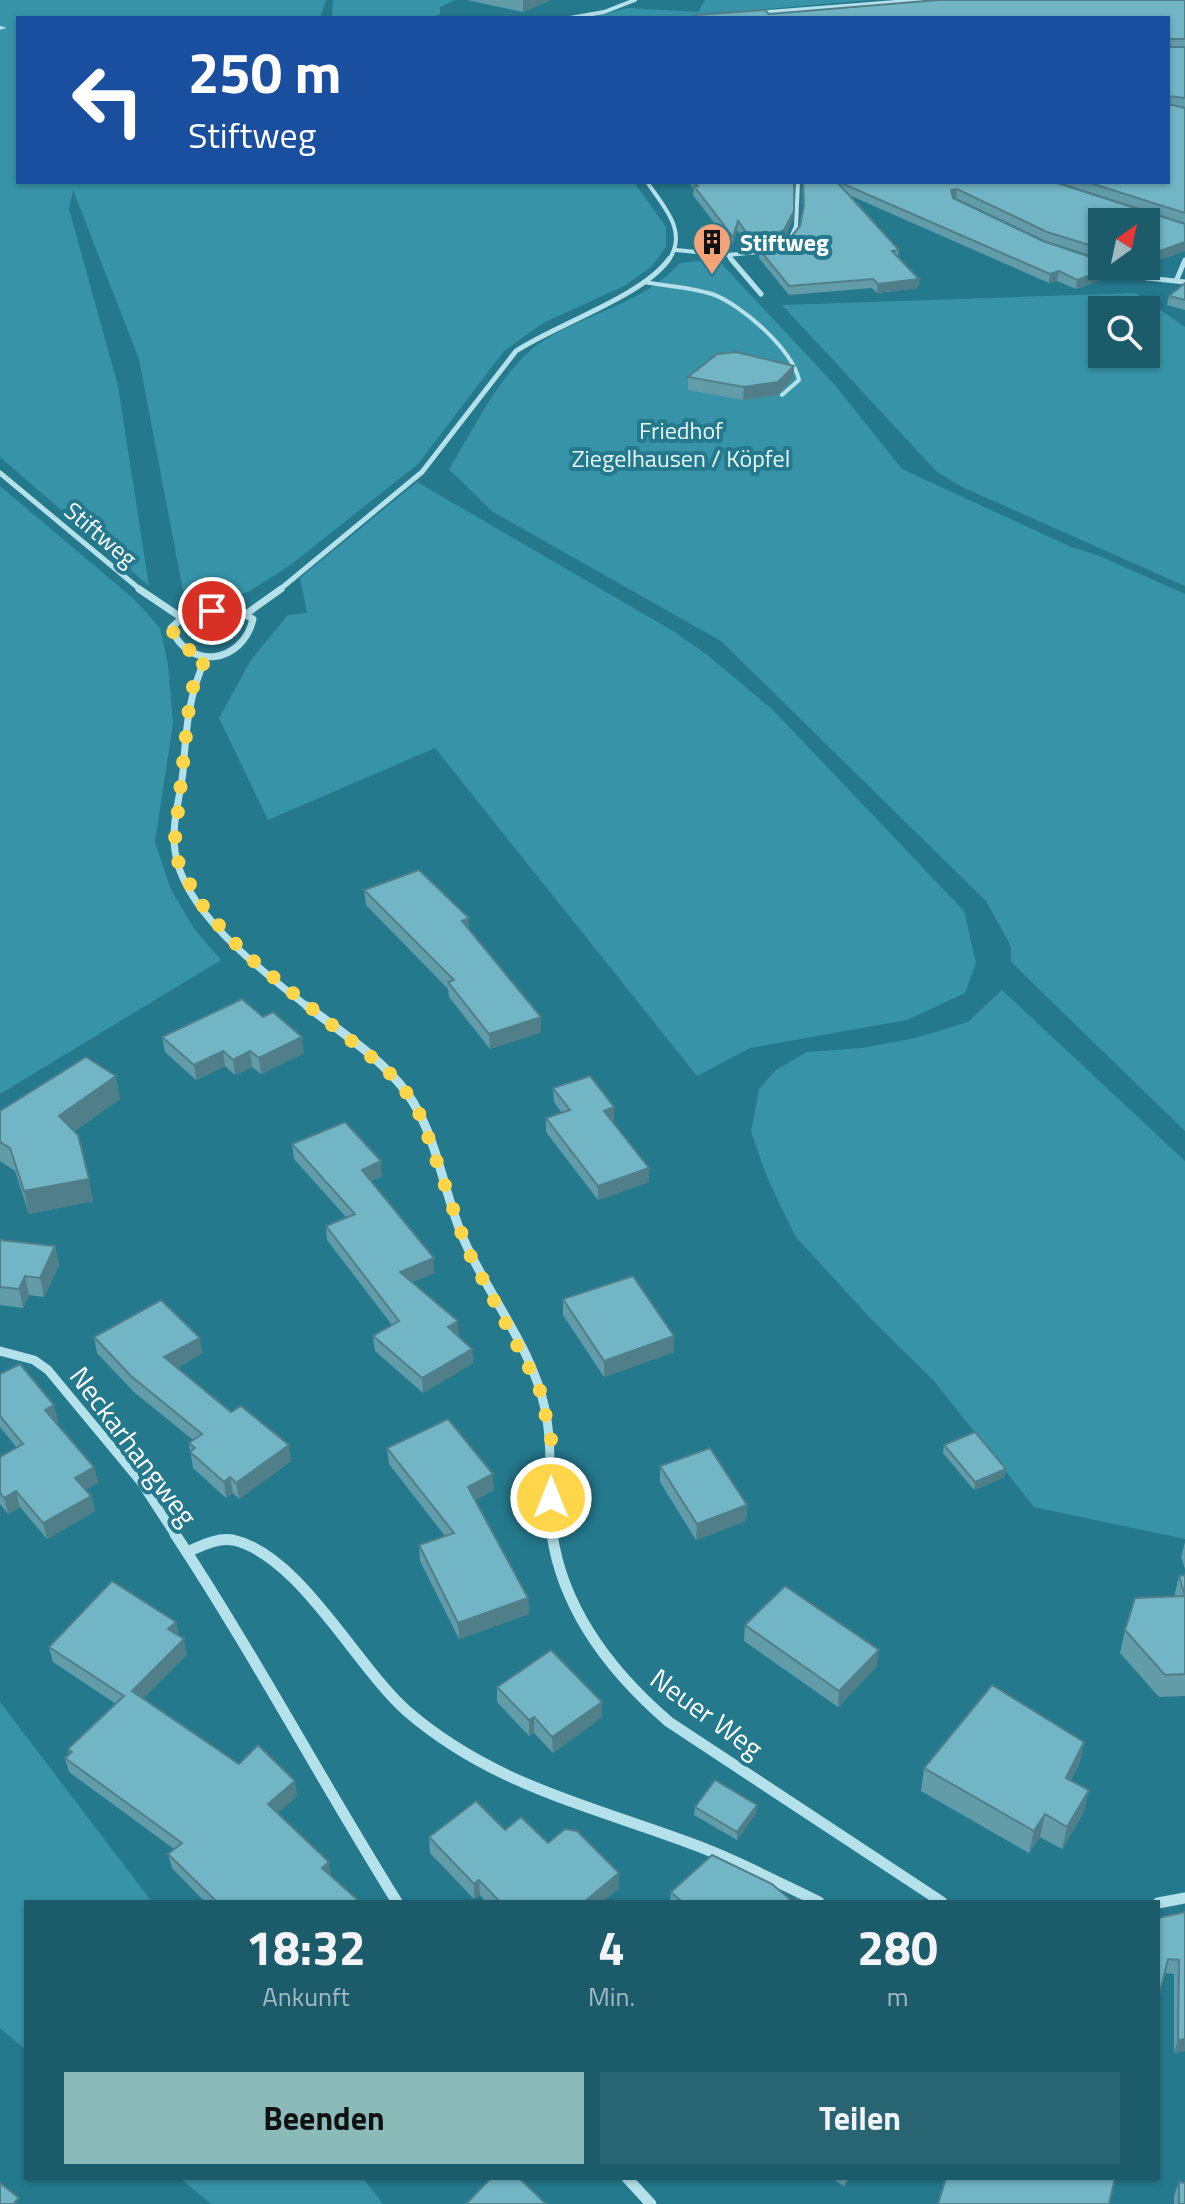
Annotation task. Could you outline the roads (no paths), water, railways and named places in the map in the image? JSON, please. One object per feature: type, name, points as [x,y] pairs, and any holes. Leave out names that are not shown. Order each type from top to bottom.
[{"type":"street","points":[[581,16],[604,12],[635,0]]},
{"type":"street","points":[[748,13],[921,0]]},
{"type":"street","points":[[246,614],[297,577],[422,472],[521,347],[644,282],[663,268],[676,250],[678,235],[675,222],[648,184]]},
{"type":"street","points":[[787,243],[794,236],[796,226],[798,184]]},
{"type":"street","points":[[676,250],[728,255],[760,253],[777,248]]},
{"type":"street","points":[[728,255],[761,294]]},
{"type":"street","points":[[1177,279],[1185,260]]},
{"type":"street","points":[[1160,278],[1185,282]]},
{"type":"street","name":"Stiftweg","points":[[0,473],[147,595],[182,618]]},
{"type":"street","points":[[224,610],[246,614],[253,622],[244,640],[225,654],[206,658],[191,653],[175,641],[171,628],[182,618],[224,610]]},
{"type":"street","name":"Neuer Weg","points":[[206,658],[194,682],[189,707],[175,839],[179,866],[206,911],[245,954],[386,1069],[411,1098],[422,1119],[467,1249],[539,1387],[551,1438],[553,1538],[575,1606],[598,1647],[646,1704],[669,1722],[939,1900]]},
{"type":"street","name":"Neckarhangweg","points":[[0,1351],[34,1360],[48,1370],[140,1481],[187,1552]]},
{"type":"street","points":[[396,1900],[344,1819],[266,1677],[187,1552],[214,1541],[232,1540],[266,1555],[307,1595],[406,1711],[495,1770],[543,1793],[703,1847],[815,1900]]},
{"type":"street","points":[[1160,1903],[1185,1898]]},
{"type":"street","points":[[629,2180],[651,2204]]},
{"type":"lane","points":[[644,282],[706,293],[724,299],[740,310],[796,365],[799,380],[782,395]]},
{"type":"place","name":"Stiftweg","points":[[712,276]]},
{"type":"park label","name":"Friedhof Ziegelhausen / Köpfel","points":[[681,444]]}]
